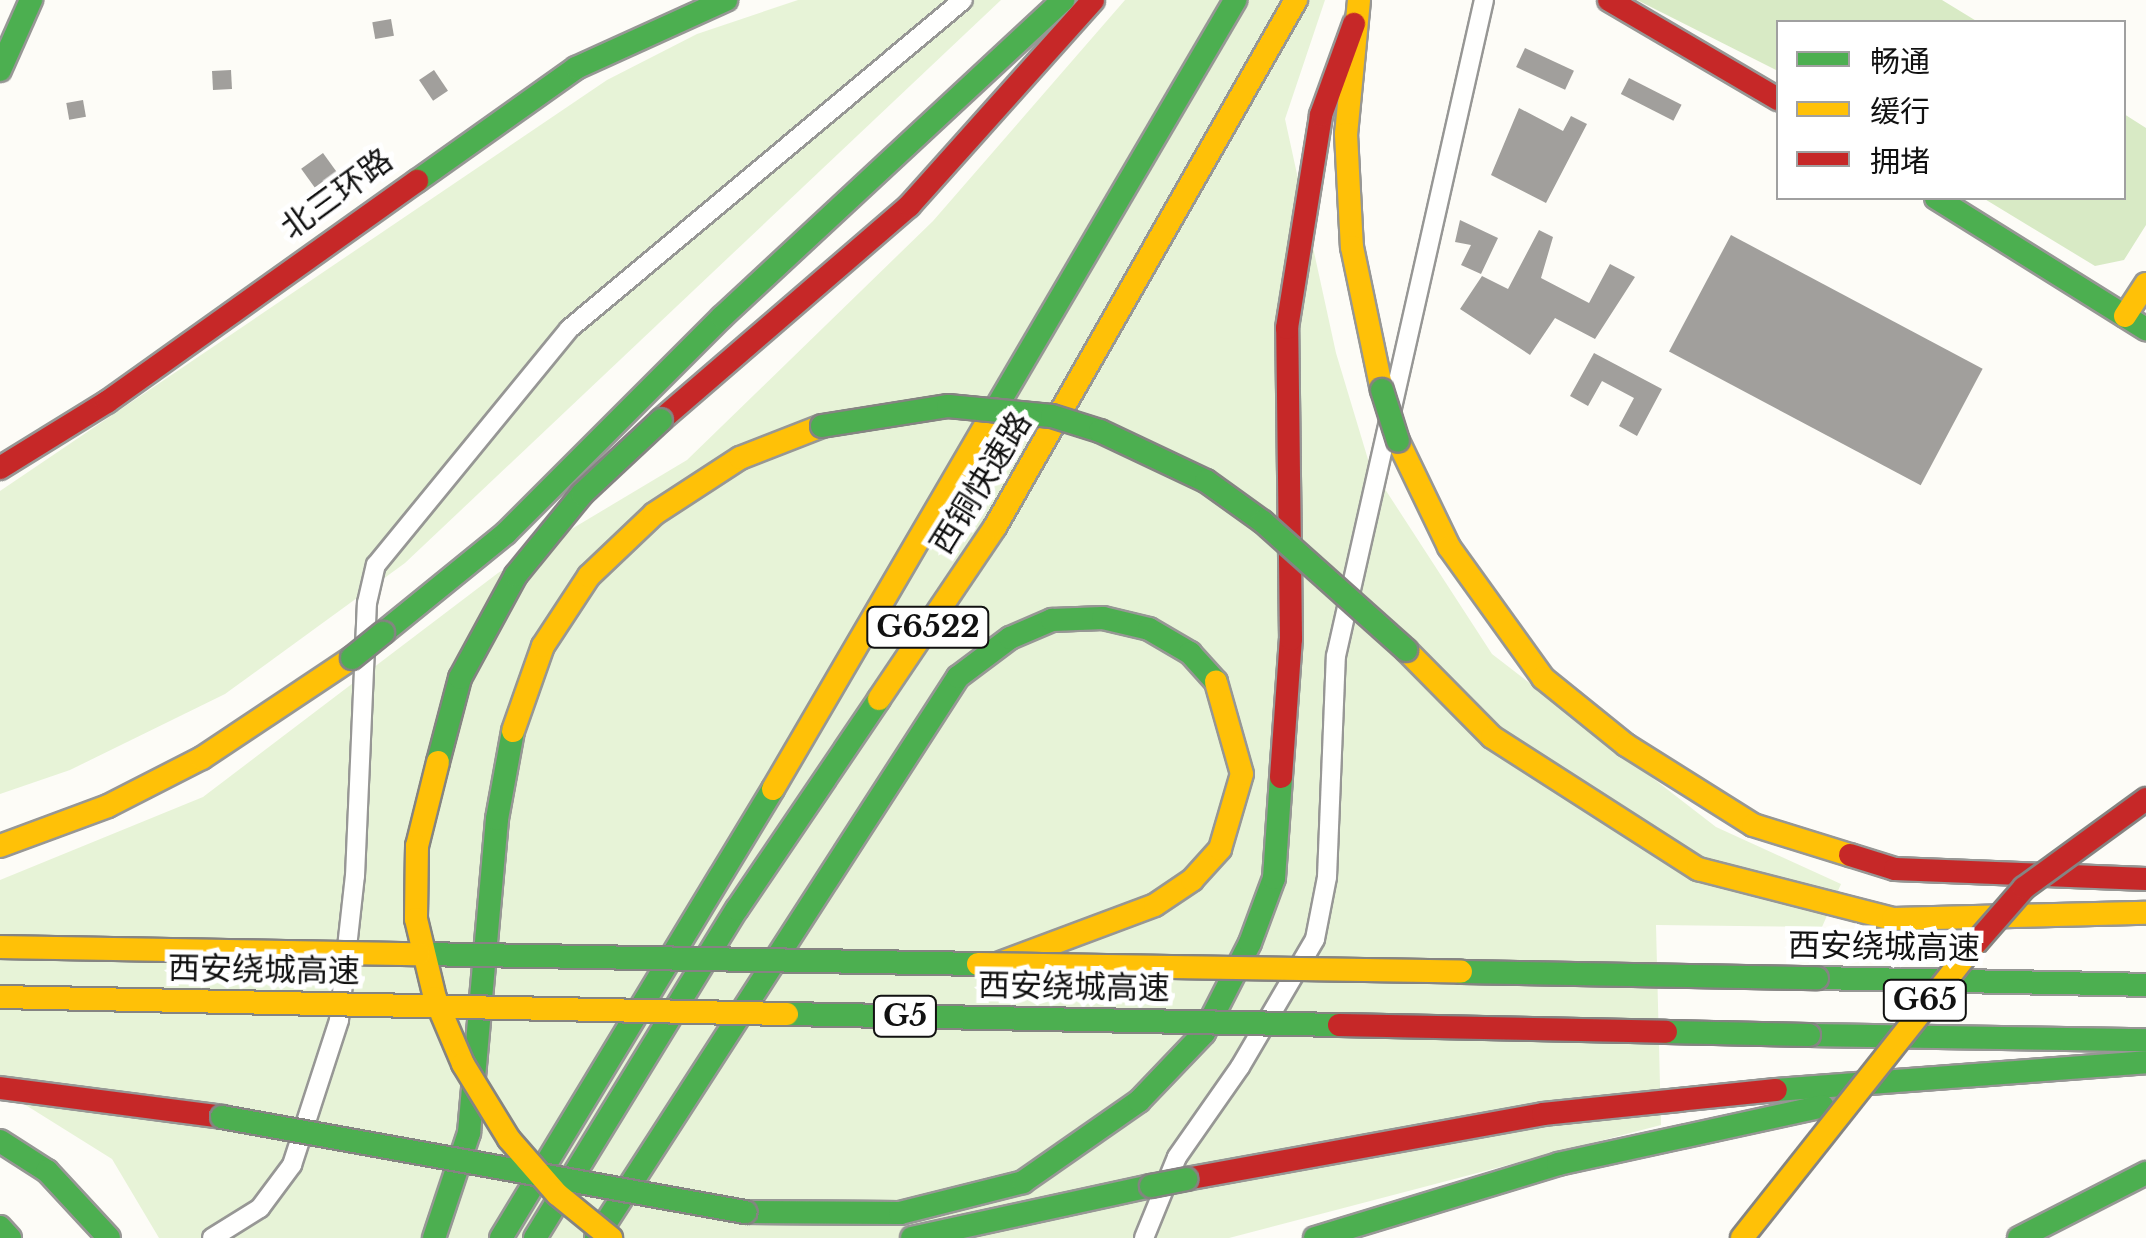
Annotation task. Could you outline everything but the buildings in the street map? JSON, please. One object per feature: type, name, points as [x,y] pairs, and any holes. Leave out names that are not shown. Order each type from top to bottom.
[{"type":"main road","points":[[0,70],[32,0]]},
{"type":"main road","name":"北三环路","points":[[0,468],[107,402],[576,68],[726,0]]},
{"type":"main road","points":[[0,846],[108,806],[202,758],[352,658],[506,533],[722,317],[1063,0]]},
{"type":"main road","points":[[611,1238],[557,1194],[509,1138],[463,1064],[435,998],[416,919],[417,846],[460,678],[516,575],[582,494],[661,420],[909,206],[1093,0]]},
{"type":"main road","name":"西铜快速路","points":[[501,1238],[709,899],[1235,0]]},
{"type":"main road","name":"西铜快速路","points":[[534,1238],[737,910],[996,527],[1296,0]]},
{"type":"main road","points":[[1359,0],[1346,134],[1352,247],[1382,390],[1398,440],[1449,547],[1543,678],[1626,745],[1753,826],[1895,869],[2146,879]]},
{"type":"main road","points":[[1609,0],[1634,8],[1776,98]]},
{"type":"main road","points":[[0,1088],[222,1117],[745,1212],[900,1212],[1023,1182],[1139,1101],[1212,1018],[1274,878],[1291,639],[1287,328],[1321,115],[1354,24]]},
{"type":"main road","points":[[1939,200],[2146,329]]},
{"type":"main road","points":[[2125,316],[2146,284]]},
{"type":"main road","points":[[434,1238],[468,1133],[497,819],[513,732],[543,646],[590,576],[654,514],[740,458],[822,426],[948,406],[1052,416],[1100,431],[1220,491],[1406,650],[1492,737],[1698,869],[1893,919],[2146,913]]},
{"type":"main road","points":[[596,1238],[958,677],[1010,638],[1052,620],[1103,618],[1149,629],[1190,653],[1219,686],[1234,730],[1242,774],[1235,810],[1220,849],[1192,880],[1155,905],[1000,963]]},
{"type":"main road","name":"G65","points":[[1742,1238],[1913,1014],[2024,888],[2146,800]]},
{"type":"main road","name":"西安绕城高速","points":[[0,947],[2146,985]]},
{"type":"main road","name":"西安绕城高速","points":[[0,997],[2146,1040]]},
{"type":"main road","points":[[912,1238],[1186,1179],[1543,1114],[1693,1096],[1960,1080],[2146,1062]]},
{"type":"main road","points":[[1315,1238],[1558,1164],[1960,1080]]},
{"type":"main road","points":[[0,1141],[47,1171],[109,1238]]},
{"type":"main road","points":[[2019,1238],[2146,1173]]},
{"type":"main road","points":[[0,1227],[10,1238]]},
{"type":"street","points":[[212,1238],[260,1208],[292,1165],[339,1020],[355,876],[367,602],[376,565],[569,329],[963,0]]},
{"type":"street","points":[[1144,1238],[1177,1158],[1240,1068],[1314,938],[1327,877],[1336,656],[1484,0]]},
{"type":"green space","points":[[798,0],[1001,0],[405,563],[225,694],[70,770],[0,794],[0,491],[607,80],[697,34]]},
{"type":"green space","points":[[1125,0],[1325,0],[1285,119],[1336,353],[1370,466],[1492,654],[1716,827],[1841,884],[1822,927],[1656,925],[1661,1125],[1229,1238],[159,1238],[112,1159],[0,1089],[0,880],[203,797],[498,573],[687,460],[933,221]]},
{"type":"green space","points":[[1637,0],[1942,0],[1975,20],[1776,20],[1776,70]]},
{"type":"green space","points":[[2126,115],[2146,128],[2146,225],[2124,260],[2095,266],[1986,200],[2126,200]]},
{"type":"traffic: fast","points":[[0,70],[31,0]]},
{"type":"traffic: fast","points":[[417,181],[576,68],[726,0]]},
{"type":"traffic: fast","points":[[383,633],[506,533],[722,317],[1063,0]]},
{"type":"traffic: fast","points":[[996,408],[1235,0]]},
{"type":"traffic: fast","points":[[1939,200],[2146,329]]},
{"type":"traffic: fast","points":[[1382,390],[1398,441]]},
{"type":"traffic: fast","points":[[822,426],[948,406],[1052,416],[1100,431],[1206,481],[1263,522],[1406,650]]},
{"type":"traffic: fast","points":[[438,762],[460,678],[516,575],[582,494],[661,420]]},
{"type":"traffic: fast","points":[[596,1238],[958,677],[1010,638],[1052,620],[1103,618],[1149,629],[1190,653],[1216,682]]},
{"type":"traffic: fast","points":[[352,658],[383,633]]},
{"type":"traffic: fast","points":[[535,1238],[737,909],[879,699]]},
{"type":"traffic: fast","points":[[434,1238],[469,1133],[497,819],[513,731]]},
{"type":"traffic: fast","points":[[745,1212],[900,1213],[1023,1182],[1139,1101],[1204,1033],[1250,943],[1274,878],[1281,777]]},
{"type":"traffic: fast","points":[[501,1238],[773,789]]},
{"type":"traffic: fast","points":[[419,954],[978,964]]},
{"type":"traffic: fast","points":[[1461,972],[1817,978]]},
{"type":"traffic: fast","points":[[1817,978],[2146,985]]},
{"type":"traffic: fast","points":[[787,1014],[1339,1025]]},
{"type":"traffic: fast","points":[[1666,1032],[1809,1035]]},
{"type":"traffic: fast","points":[[1809,1035],[2146,1040]]},
{"type":"traffic: fast","points":[[1776,1090],[2146,1062]]},
{"type":"traffic: fast","points":[[1315,1238],[1558,1164],[1823,1106]]},
{"type":"traffic: fast","points":[[222,1117],[745,1212]]},
{"type":"traffic: fast","points":[[0,1141],[47,1171],[109,1238]]},
{"type":"traffic: fast","points":[[2019,1238],[2146,1173]]},
{"type":"traffic: fast","points":[[1151,1186],[1186,1179]]},
{"type":"traffic: fast","points":[[912,1238],[1151,1186]]},
{"type":"traffic: fast","points":[[0,1227],[10,1238]]},
{"type":"traffic: slow","points":[[879,699],[995,527],[1296,0]]},
{"type":"traffic: slow","points":[[1359,0],[1346,134],[1352,247],[1382,390]]},
{"type":"traffic: slow","points":[[2125,316],[2146,284]]},
{"type":"traffic: slow","points":[[773,789],[996,408]]},
{"type":"traffic: slow","points":[[513,731],[543,646],[589,576],[654,514],[740,458],[822,426]]},
{"type":"traffic: slow","points":[[1398,441],[1449,547],[1543,678],[1626,745],[1753,825],[1850,855]]},
{"type":"traffic: slow","points":[[1406,650],[1492,737],[1698,869],[1893,919],[2146,913]]},
{"type":"traffic: slow","points":[[0,846],[108,806],[202,758],[352,658]]},
{"type":"traffic: slow","points":[[1000,963],[1155,905],[1192,880],[1220,849],[1242,774],[1216,682]]},
{"type":"traffic: slow","points":[[438,762],[417,846],[416,919],[435,998],[463,1064],[509,1139],[557,1194],[611,1238]]},
{"type":"traffic: slow","points":[[1742,1238],[1976,943]]},
{"type":"traffic: slow","points":[[0,947],[419,954]]},
{"type":"traffic: slow","points":[[978,964],[1461,972]]},
{"type":"traffic: slow","points":[[0,997],[787,1014]]},
{"type":"traffic: jam","points":[[661,420],[909,206],[1093,0]]},
{"type":"traffic: jam","points":[[1609,0],[1776,98]]},
{"type":"traffic: jam","points":[[1281,777],[1291,639],[1287,328],[1321,115],[1354,24]]},
{"type":"traffic: jam","points":[[0,468],[107,402],[417,181]]},
{"type":"traffic: jam","points":[[1976,943],[2024,888],[2146,799]]},
{"type":"traffic: jam","points":[[1850,855],[1895,869],[2146,879]]},
{"type":"traffic: jam","points":[[1339,1025],[1666,1032]]},
{"type":"traffic: jam","points":[[0,1088],[222,1117]]},
{"type":"traffic: jam","points":[[1186,1179],[1543,1114],[1776,1090]]}]
